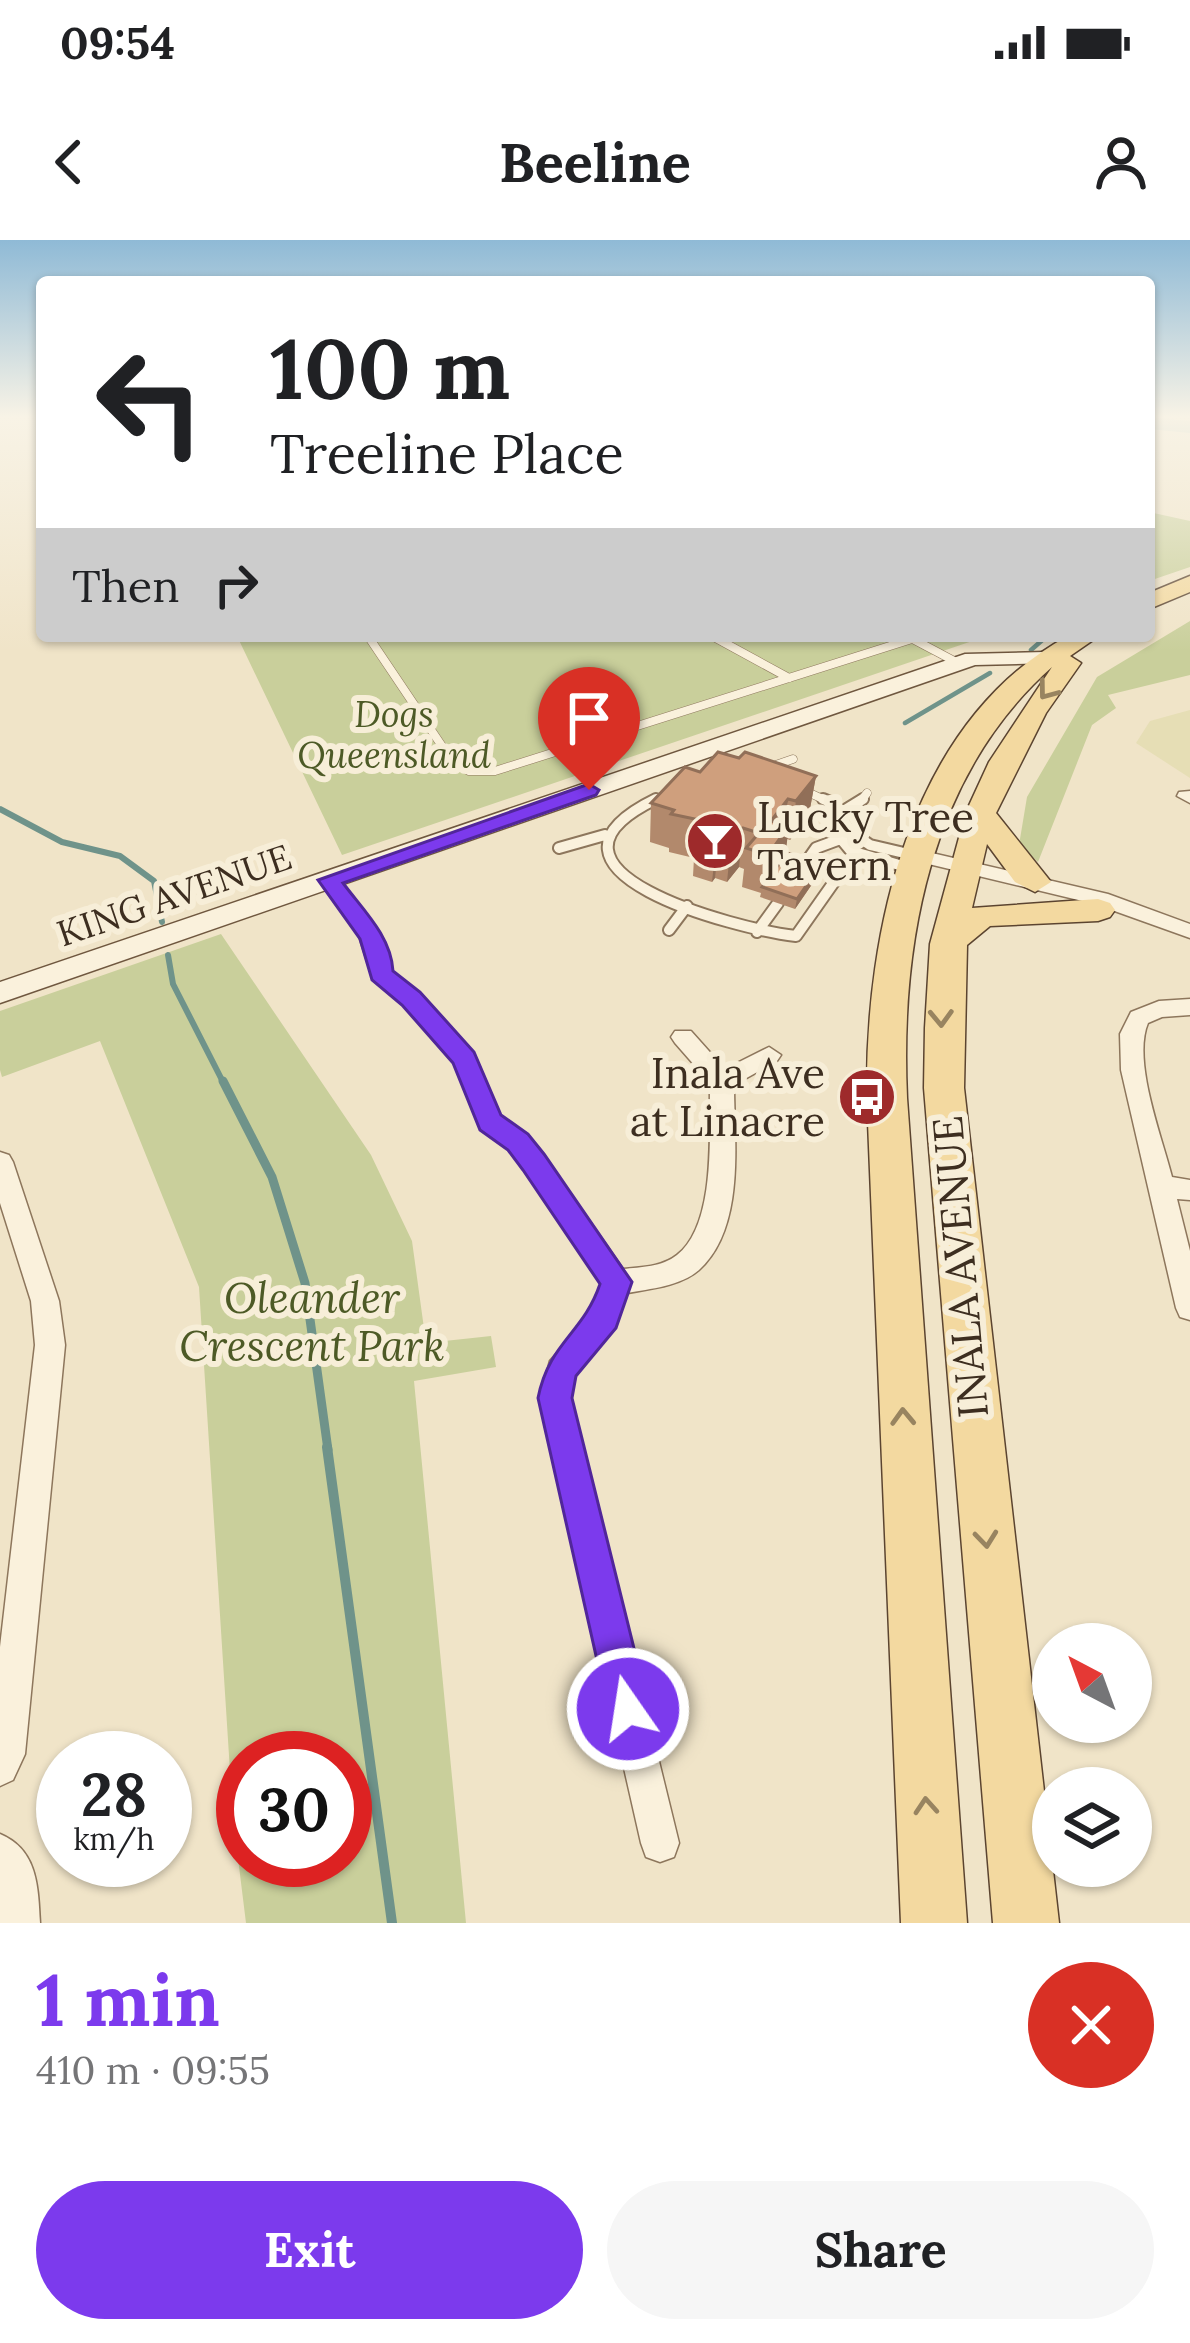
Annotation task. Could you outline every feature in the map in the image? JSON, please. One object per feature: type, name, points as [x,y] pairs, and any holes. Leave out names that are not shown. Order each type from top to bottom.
[{"type":"main road","points":[[1155,599],[1190,583]]},
{"type":"main road","points":[[1041,661],[1081,642]]},
{"type":"main road","name":"INALA AVENUE","points":[[934,1923],[905,1490],[890,1088],[892,953],[938,868],[982,815],[1038,701],[1085,642]]},
{"type":"main road","name":"INALA AVENUE","points":[[1026,1923],[944,1088],[941,997],[947,944],[936,807],[961,759],[1041,661]]},
{"type":"main road","points":[[982,815],[1000,835],[1015,866],[1034,882]]},
{"type":"main road","points":[[947,944],[981,916],[1110,907]]},
{"type":"street","name":"KING AVENUE","points":[[0,993],[329,880],[727,752],[958,664],[986,657],[1041,661]]},
{"type":"street","points":[[938,868],[1034,882],[1190,932]]},
{"type":"street","points":[[938,868],[1110,907]]},
{"type":"street","points":[[329,880],[380,953],[381,974],[411,998],[465,1059],[490,1122],[526,1152],[616,1282]]},
{"type":"street","points":[[1190,1007],[1159,1009],[1138,1018],[1132,1034],[1133,1070],[1190,1308]]},
{"type":"street","points":[[616,1282],[652,1277],[687,1264],[711,1238],[722,1082],[682,1037]]},
{"type":"street","points":[[722,1082],[769,1055]]},
{"type":"street","points":[[0,1162],[45,1301],[50,1345],[0,1768]]},
{"type":"street","points":[[1159,1186],[1190,1190]]},
{"type":"street","points":[[616,1282],[604,1318],[560,1370],[555,1398],[660,1843]]},
{"type":"street","points":[[0,1854],[17,1876],[20,1923]]},
{"type":"lane","points":[[372,642],[452,761],[469,771],[495,771],[897,642]]},
{"type":"lane","points":[[723,642],[789,678]]},
{"type":"lane","points":[[917,642],[958,664]]},
{"type":"lane","points":[[768,778],[752,770],[793,759]]},
{"type":"lane","points":[[781,782],[819,794],[837,819],[870,844],[938,868]]},
{"type":"lane","points":[[560,848],[605,835],[632,806],[680,790]]},
{"type":"lane","points":[[867,793],[837,819],[832,828],[837,839],[862,856],[938,868]]},
{"type":"lane","points":[[605,835],[604,848],[617,869],[639,887],[757,932],[796,936],[846,866],[862,856]]},
{"type":"lane","points":[[802,868],[816,848],[856,836]]},
{"type":"lane","points":[[757,932],[778,903]]},
{"type":"lane","points":[[669,930],[687,906]]},
{"type":"shaded area","points":[[1190,710],[1190,778],[1136,743],[1150,721]]},
{"type":"green space","points":[[1155,513],[1190,521],[1190,567],[1155,579]]},
{"type":"green space","points":[[1190,621],[1190,675],[1108,695],[1116,708],[1092,725],[1038,862],[1019,845],[1027,797],[1097,677]]},
{"type":"green space","name":"Dogs Queensland","points":[[240,642],[969,642],[342,855]]},
{"type":"green space","name":"Oleander Crescent Park","points":[[221,934],[371,1155],[412,1241],[426,1343],[491,1336],[496,1367],[414,1381],[466,1923],[246,1923],[242,1887],[372,1887],[372,1731],[227,1731],[199,1287],[100,1041],[2,1077],[0,1011]]},
{"type":"building","points":[[718,752],[739,758],[745,752],[816,776],[771,821],[789,826],[768,855],[746,848],[759,833],[743,828],[731,843],[719,839],[716,844],[696,837],[708,824],[728,826],[671,814],[674,810],[651,803],[685,767],[700,772]]},
{"type":"building","points":[[787,853],[821,864],[797,899],[762,887]]},
{"type":"waterway","points":[[1031,650],[1040,642]]},
{"type":"waterway","points":[[905,723],[990,673]]},
{"type":"waterway","points":[[0,809],[62,842],[120,856],[154,881],[162,922]]},
{"type":"waterway","points":[[168,955],[173,984],[224,1084]]},
{"type":"waterway","points":[[223,1081],[272,1177],[305,1283],[328,1450]]},
{"type":"waterway","points":[[327,1447],[392,1923]]},
{"type":"place","name":"Lucky Tree Tavern","points":[[715,841]]},
{"type":"place","name":"Inala Ave at Linacre","points":[[867,1097]]},
{"type":"route","points":[[589,790],[329,880],[380,953],[381,974],[411,998],[465,1059],[481,1109],[534,1162],[616,1282],[604,1318],[560,1370],[555,1398],[628,1709]]}]
